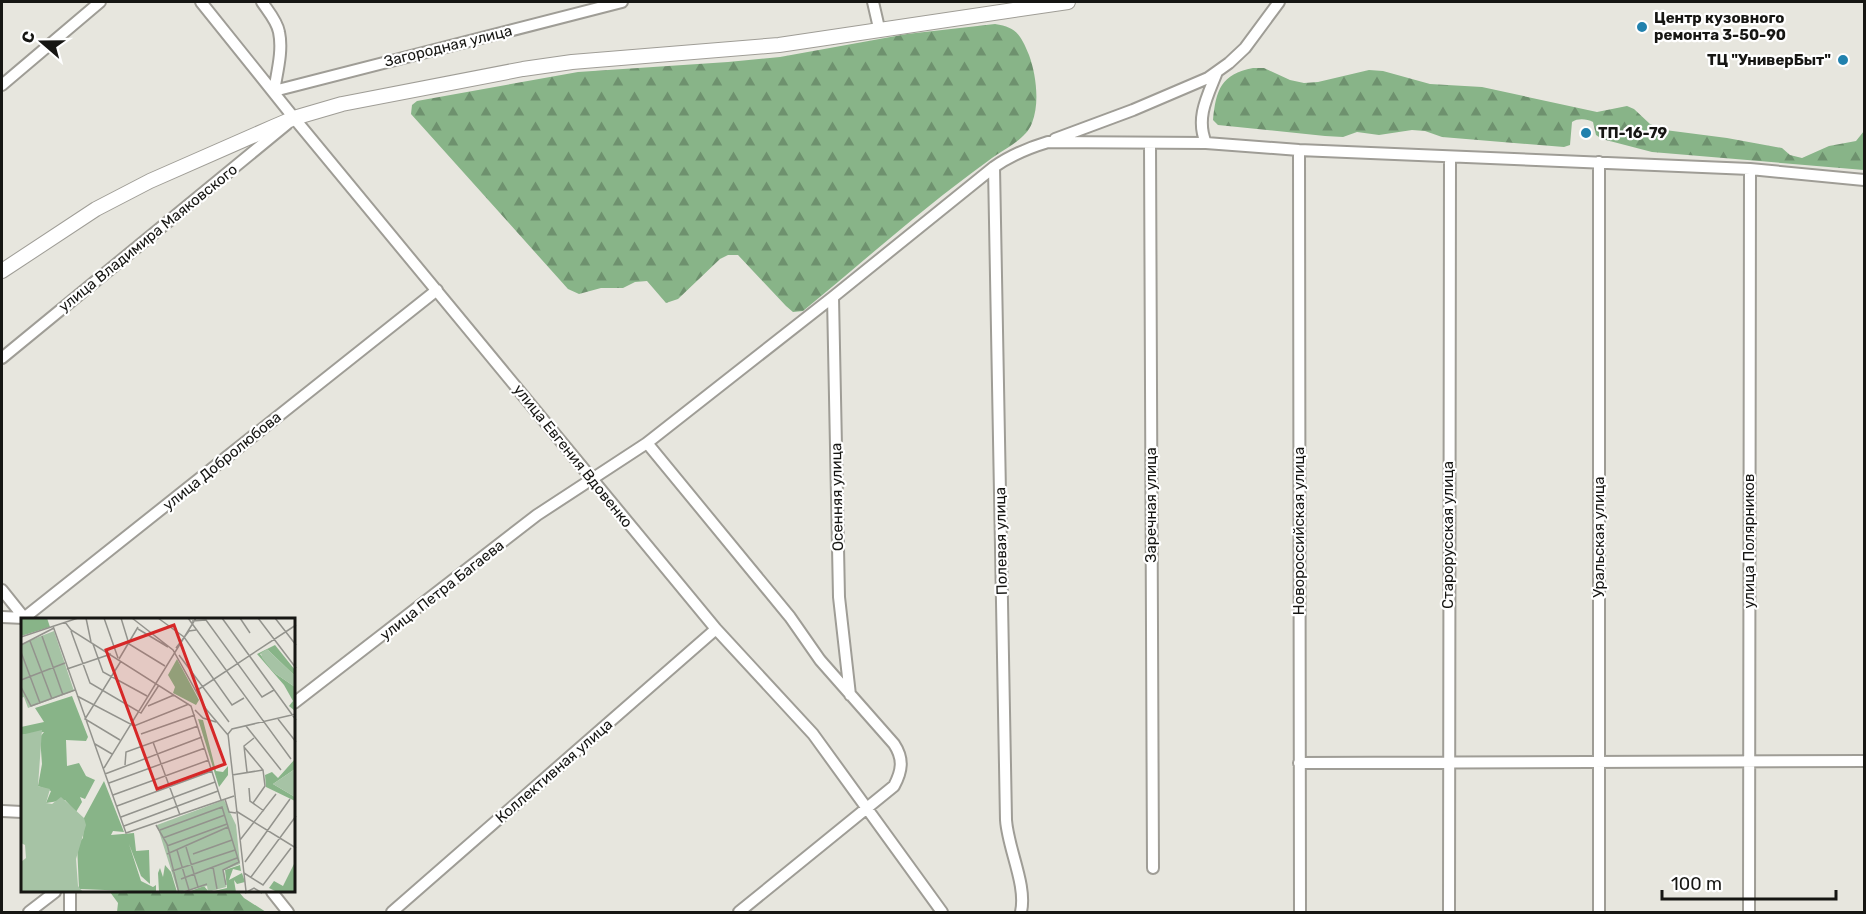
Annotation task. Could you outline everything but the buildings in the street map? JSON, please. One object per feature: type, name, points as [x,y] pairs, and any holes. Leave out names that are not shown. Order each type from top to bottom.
[{"type":"street","points":[[2,85],[100,2]]},
{"type":"street","name":"улица Евгения Вдовенко","points":[[201,2],[716,629],[813,734],[942,912]]},
{"type":"street","points":[[262,2],[273,17],[279,31],[280,56],[274,91]]},
{"type":"street","name":"Загородная улица","points":[[274,91],[622,2]]},
{"type":"street","points":[[873,2],[879,28]]},
{"type":"street","points":[[2,271],[96,209],[150,181],[294,118],[342,104],[523,69],[572,62],[779,45],[879,28],[1068,2]]},
{"type":"street","name":"улица Петра Багаева","points":[[296,701],[537,515],[647,443],[994,167],[1010,156],[1133,110],[1208,78],[1245,48],[1279,2]]},
{"type":"street","points":[[1206,143],[1201,121],[1204,104],[1217,71]]},
{"type":"street","name":"улица Владимира Маяковского","points":[[2,358],[294,118]]},
{"type":"street","points":[[1048,142],[1206,143],[1299,150],[1750,169],[1864,180]]},
{"type":"street","name":"Заречная улица","points":[[1150,143],[1153,868]]},
{"type":"street","name":"Новороссийская улица","points":[[1299,150],[1300,912]]},
{"type":"street","name":"Старорусская улица","points":[[1449,912],[1450,157]]},
{"type":"street","name":"Уральская улица","points":[[1599,162],[1599,912]]},
{"type":"street","name":"Полевая улица","points":[[994,167],[1006,820],[1007,834],[1022,894],[1021,912]]},
{"type":"street","name":"улица Полярников","points":[[1749,912],[1750,169]]},
{"type":"street","name":"улица Добролюбова","points":[[26,618],[437,290]]},
{"type":"street","name":"Осенняя улица","points":[[832,297],[839,597],[850,696]]},
{"type":"street","points":[[647,443],[790,617],[820,660],[894,744],[900,754],[902,765],[894,786],[739,912]]},
{"type":"street","points":[[2,590],[24,618]]},
{"type":"street","points":[[2,617],[21,619]]},
{"type":"street","name":"Коллективная улица","points":[[392,912],[716,629]]},
{"type":"street","points":[[1299,763],[1864,761]]},
{"type":"street","points":[[2,811],[21,812]]},
{"type":"street","points":[[29,912],[53,893]]},
{"type":"street","points":[[70,893],[70,912]]},
{"type":"street","points":[[274,893],[288,912]]},
{"type":"green space","points":[[995,24],[1013,30],[1029,55],[1035,80],[1036,107],[1032,123],[1025,135],[917,215],[803,311],[793,312],[786,306],[738,255],[728,255],[720,259],[678,299],[666,303],[647,281],[635,282],[623,288],[601,288],[579,294],[568,289],[411,114],[412,105],[417,101],[578,72],[780,57],[907,34]]},
{"type":"green space","points":[[1253,68],[1264,68],[1290,80],[1304,83],[1369,70],[1383,71],[1430,84],[1482,87],[1597,112],[1627,106],[1634,109],[1650,124],[1665,130],[1782,148],[1790,155],[1802,158],[1829,146],[1856,141],[1864,131],[1864,170],[1652,152],[1602,139],[1596,135],[1593,122],[1582,119],[1572,122],[1570,145],[1564,147],[1442,137],[1425,131],[1412,130],[1379,135],[1357,132],[1343,137],[1218,125],[1213,120],[1216,100],[1222,85],[1234,74]]},
{"type":"green space","points":[[111,893],[240,893],[266,912],[117,912],[118,903]]},
{"type":"place","name":"Центр кузовного ремонта 3-50-90","points":[[1642,27]]},
{"type":"place","name":"ТЦ \"УниверБыт\"","points":[[1843,60]]},
{"type":"place","name":"ТП-16-79","points":[[1586,133]]}]
